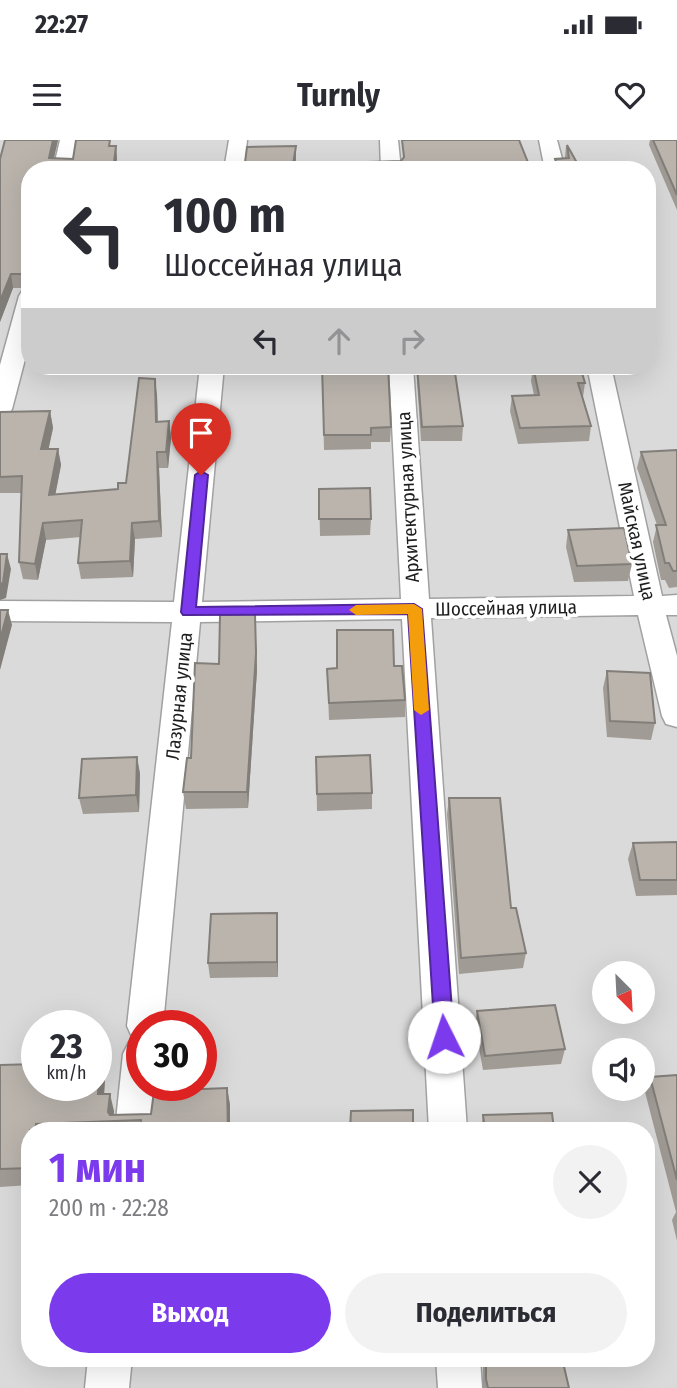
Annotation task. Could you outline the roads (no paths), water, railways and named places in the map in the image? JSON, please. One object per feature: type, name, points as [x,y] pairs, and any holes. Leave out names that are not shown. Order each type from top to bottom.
[{"type":"street","points":[[65,161],[69,140]]},
{"type":"street","points":[[235,161],[238,140]]},
{"type":"street","points":[[389,140],[390,161]]},
{"type":"street","points":[[548,140],[553,161]]},
{"type":"street","points":[[0,409],[21,330]]},
{"type":"street","name":"Лазурная улица","points":[[147,1010],[211,375]]},
{"type":"street","name":"Архитектурная улица","points":[[401,375],[448,1122]]},
{"type":"street","name":"Майская улица","points":[[601,375],[664,606],[677,716]]},
{"type":"street","name":"Шоссейная улица","points":[[0,611],[188,612],[664,606]]},
{"type":"street","points":[[135,1122],[137,1101]]},
{"type":"street","points":[[107,1388],[109,1367]]},
{"type":"street","points":[[459,1367],[460,1388]]}]
